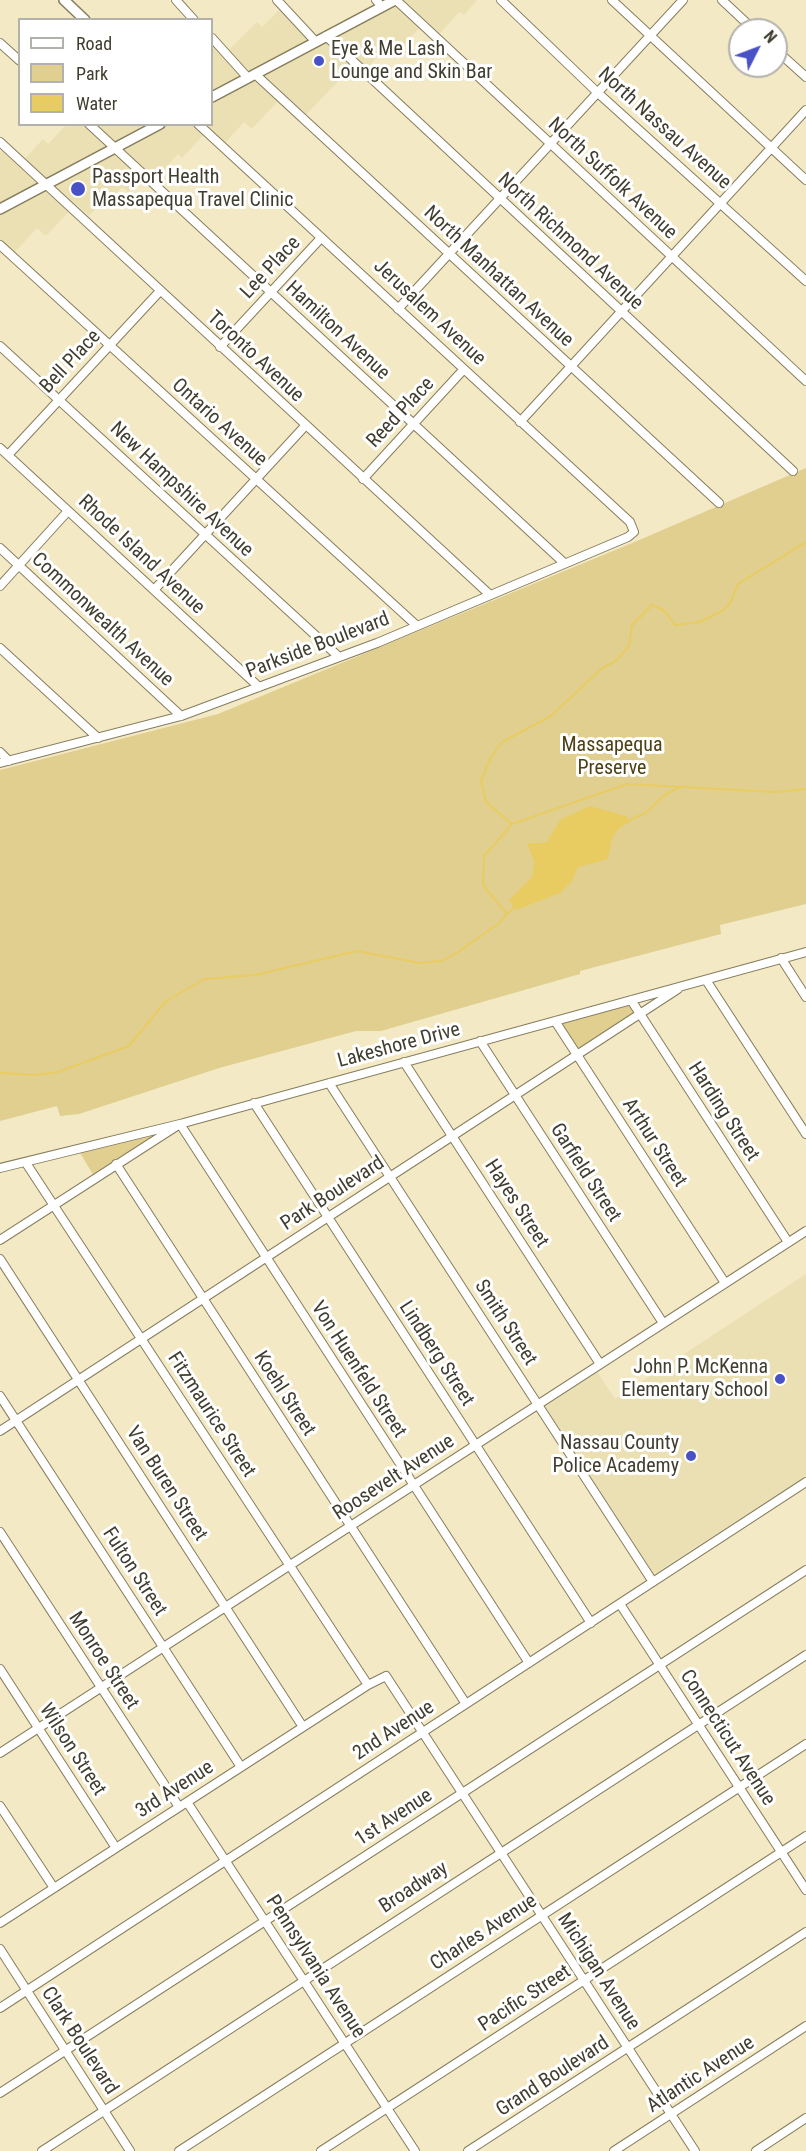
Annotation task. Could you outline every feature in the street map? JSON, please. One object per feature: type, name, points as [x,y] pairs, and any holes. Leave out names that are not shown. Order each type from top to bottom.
[{"type":"main road","points":[[64,0],[83,18]]},
{"type":"main road","points":[[213,96],[316,42],[379,3],[395,0]]},
{"type":"main road","points":[[0,209],[156,126]]},
{"type":"street","points":[[176,0],[192,18]]},
{"type":"street","points":[[277,0],[316,42]]},
{"type":"street","name":"North Suffolk Avenue","points":[[395,0],[671,257],[804,377]]},
{"type":"street","name":"North Nassau Avenue","points":[[501,0],[598,93],[806,281]]},
{"type":"street","points":[[612,0],[806,180]]},
{"type":"street","points":[[398,309],[683,0]]},
{"type":"street","points":[[722,0],[741,18]]},
{"type":"street","name":"North Richmond Avenue","points":[[326,36],[499,200],[793,471]]},
{"type":"street","name":"North Manhattan Avenue","points":[[213,39],[718,503]]},
{"type":"street","points":[[0,43],[18,59]]},
{"type":"street","points":[[788,61],[806,77]]},
{"type":"street","points":[[520,422],[806,111]]},
{"type":"street","name":"Hamilton Avenue","points":[[90,126],[563,562]]},
{"type":"street","name":"Jerusalem Avenue","points":[[200,126],[630,522],[634,529]]},
{"type":"street","name":"Toronto Avenue","points":[[0,142],[489,594]]},
{"type":"street","name":"Lee Place","points":[[220,347],[321,238]]},
{"type":"street","name":"Ontario Avenue","points":[[0,244],[416,625]]},
{"type":"street","name":"Bell Place","points":[[8,455],[160,291]]},
{"type":"street","name":"New Hampshire Avenue","points":[[0,346],[339,657]]},
{"type":"street","name":"Reed Place","points":[[363,479],[464,369]]},
{"type":"street","points":[[154,590],[305,426]]},
{"type":"street","name":"Rhode Island Avenue","points":[[0,448],[259,687]]},
{"type":"street","points":[[0,586],[68,511]]},
{"type":"street","name":"Parkside Boulevard","points":[[0,763],[181,716],[339,657],[563,562],[628,537],[634,529]]},
{"type":"street","name":"Commonwealth Avenue","points":[[0,548],[181,716]]},
{"type":"street","points":[[0,648],[98,738]]},
{"type":"street","points":[[0,752],[9,760]]},
{"type":"street","name":"Lakeshore Drive","points":[[0,1168],[180,1124],[806,951]]},
{"type":"street","points":[[781,958],[806,997]]},
{"type":"street","points":[[706,980],[806,1134]]},
{"type":"street","name":"Park Boulevard","points":[[0,1431],[684,985]]},
{"type":"street","name":"Harding Street","points":[[631,1000],[788,1242]]},
{"type":"street","name":"Arthur Street","points":[[555,1021],[725,1283]]},
{"type":"street","name":"Garfield Street","points":[[480,1041],[663,1323]]},
{"type":"street","name":"Hayes Street","points":[[404,1062],[600,1364]]},
{"type":"street","name":"Smith Street","points":[[329,1083],[653,1582]]},
{"type":"street","name":"Lindberg Street","points":[[254,1103],[591,1623]]},
{"type":"street","points":[[0,1240],[180,1124]]},
{"type":"street","name":"Von Huenfeld Street","points":[[180,1124],[529,1663]]},
{"type":"street","name":"Fitzmaurice Street","points":[[26,1163],[368,1685]]},
{"type":"street","name":"Koehl Street","points":[[116,1164],[466,1704]]},
{"type":"street","name":"Roosevelt Avenue","points":[[0,1753],[806,1230]]},
{"type":"street","name":"Van Buren Street","points":[[0,1259],[303,1727]]},
{"type":"street","name":"Fulton Street","points":[[0,1396],[241,1767]]},
{"type":"street","name":"2nd Avenue","points":[[0,2008],[806,1482]]},
{"type":"street","name":"Monroe Street","points":[[0,1532],[179,1807]]},
{"type":"street","name":"1st Avenue","points":[[0,2093],[806,1570]]},
{"type":"street","name":"Connecticut Avenue","points":[[620,1604],[806,1890]]},
{"type":"street","name":"Broadway","points":[[42,2151],[806,1655]]},
{"type":"street","name":"Wilson Street","points":[[0,1669],[116,1848]]},
{"type":"street","name":"Michigan Avenue","points":[[368,1685],[386,1676],[695,2151]]},
{"type":"street","name":"3rd Avenue","points":[[0,1923],[368,1685]]},
{"type":"street","name":"Charles Avenue","points":[[179,2151],[806,1744]]},
{"type":"street","name":"Pennsylvania Avenue","points":[[187,1802],[415,2151]]},
{"type":"street","points":[[0,1806],[54,1888]]},
{"type":"street","name":"Pacific Street","points":[[321,2151],[806,1836]]},
{"type":"street","name":"Grand Boulevard","points":[[468,2151],[806,1932]]},
{"type":"street","name":"Clark Boulevard","points":[[0,1949],[130,2151]]},
{"type":"street","name":"Atlantic Avenue","points":[[614,2151],[806,2026]]},
{"type":"street","points":[[756,2151],[806,2118]]},
{"type":"shaded area","points":[[382,0],[477,0],[464,15],[459,12],[434,40],[420,27],[397,53],[388,45],[360,76],[351,68],[299,122],[277,102],[252,129],[244,122],[225,143],[209,129],[182,158],[178,154],[154,181],[145,173],[128,192],[122,187],[114,196],[110,193],[89,216],[76,204],[46,236],[37,228],[13,254],[5,247],[0,252],[0,153],[3,149],[20,164],[43,139],[48,144],[65,126],[213,126],[213,46],[217,41],[227,52],[257,22],[262,27],[284,5],[320,43],[388,7]]},
{"type":"shaded area","name":"Nassau County Police Academy","points":[[806,1274],[806,1476],[654,1574],[543,1404],[596,1370],[615,1399]]},
{"type":"green space","name":"Massapequa Preserve","points":[[806,468],[806,904],[720,925],[721,934],[580,971],[580,974],[381,1031],[356,1031],[219,1068],[79,1114],[60,1116],[57,1106],[0,1121],[0,770],[218,714],[637,541]]},
{"type":"green space","points":[[631,1000],[640,1015],[578,1055],[555,1021]]},
{"type":"green space","points":[[180,1124],[95,1178],[79,1151]]},
{"type":"water","points":[[590,806],[626,816],[630,822],[619,828],[612,838],[608,859],[578,867],[572,881],[560,893],[516,910],[509,900],[532,877],[535,863],[527,843],[546,843],[561,819]]},
{"type":"waterway","points":[[512,824],[486,802],[481,781],[490,759],[502,742],[551,716],[602,668],[616,661],[629,646],[632,625],[652,605],[665,611],[675,625],[700,622],[724,610],[730,603],[738,584],[806,542]]},
{"type":"waterway","points":[[0,1073],[35,1075],[58,1072],[129,1046],[165,1002],[204,979],[255,975],[357,951],[420,963],[442,961],[498,924],[507,914],[483,885],[484,856],[512,824],[627,784],[775,792],[806,789]]},
{"type":"waterway","points":[[627,821],[646,813],[663,796],[682,786]]},
{"type":"waterway","points":[[507,914],[515,906]]},
{"type":"place","name":"Eye & Me Lash Lounge and Skin Bar","points":[[319,61]]},
{"type":"place","name":"Passport Health Massapequa Travel Clinic","points":[[78,189]]},
{"type":"place","name":"John P. McKenna Elementary School","points":[[780,1379]]},
{"type":"place","name":"Nassau County Police Academy","points":[[691,1456]]}]
